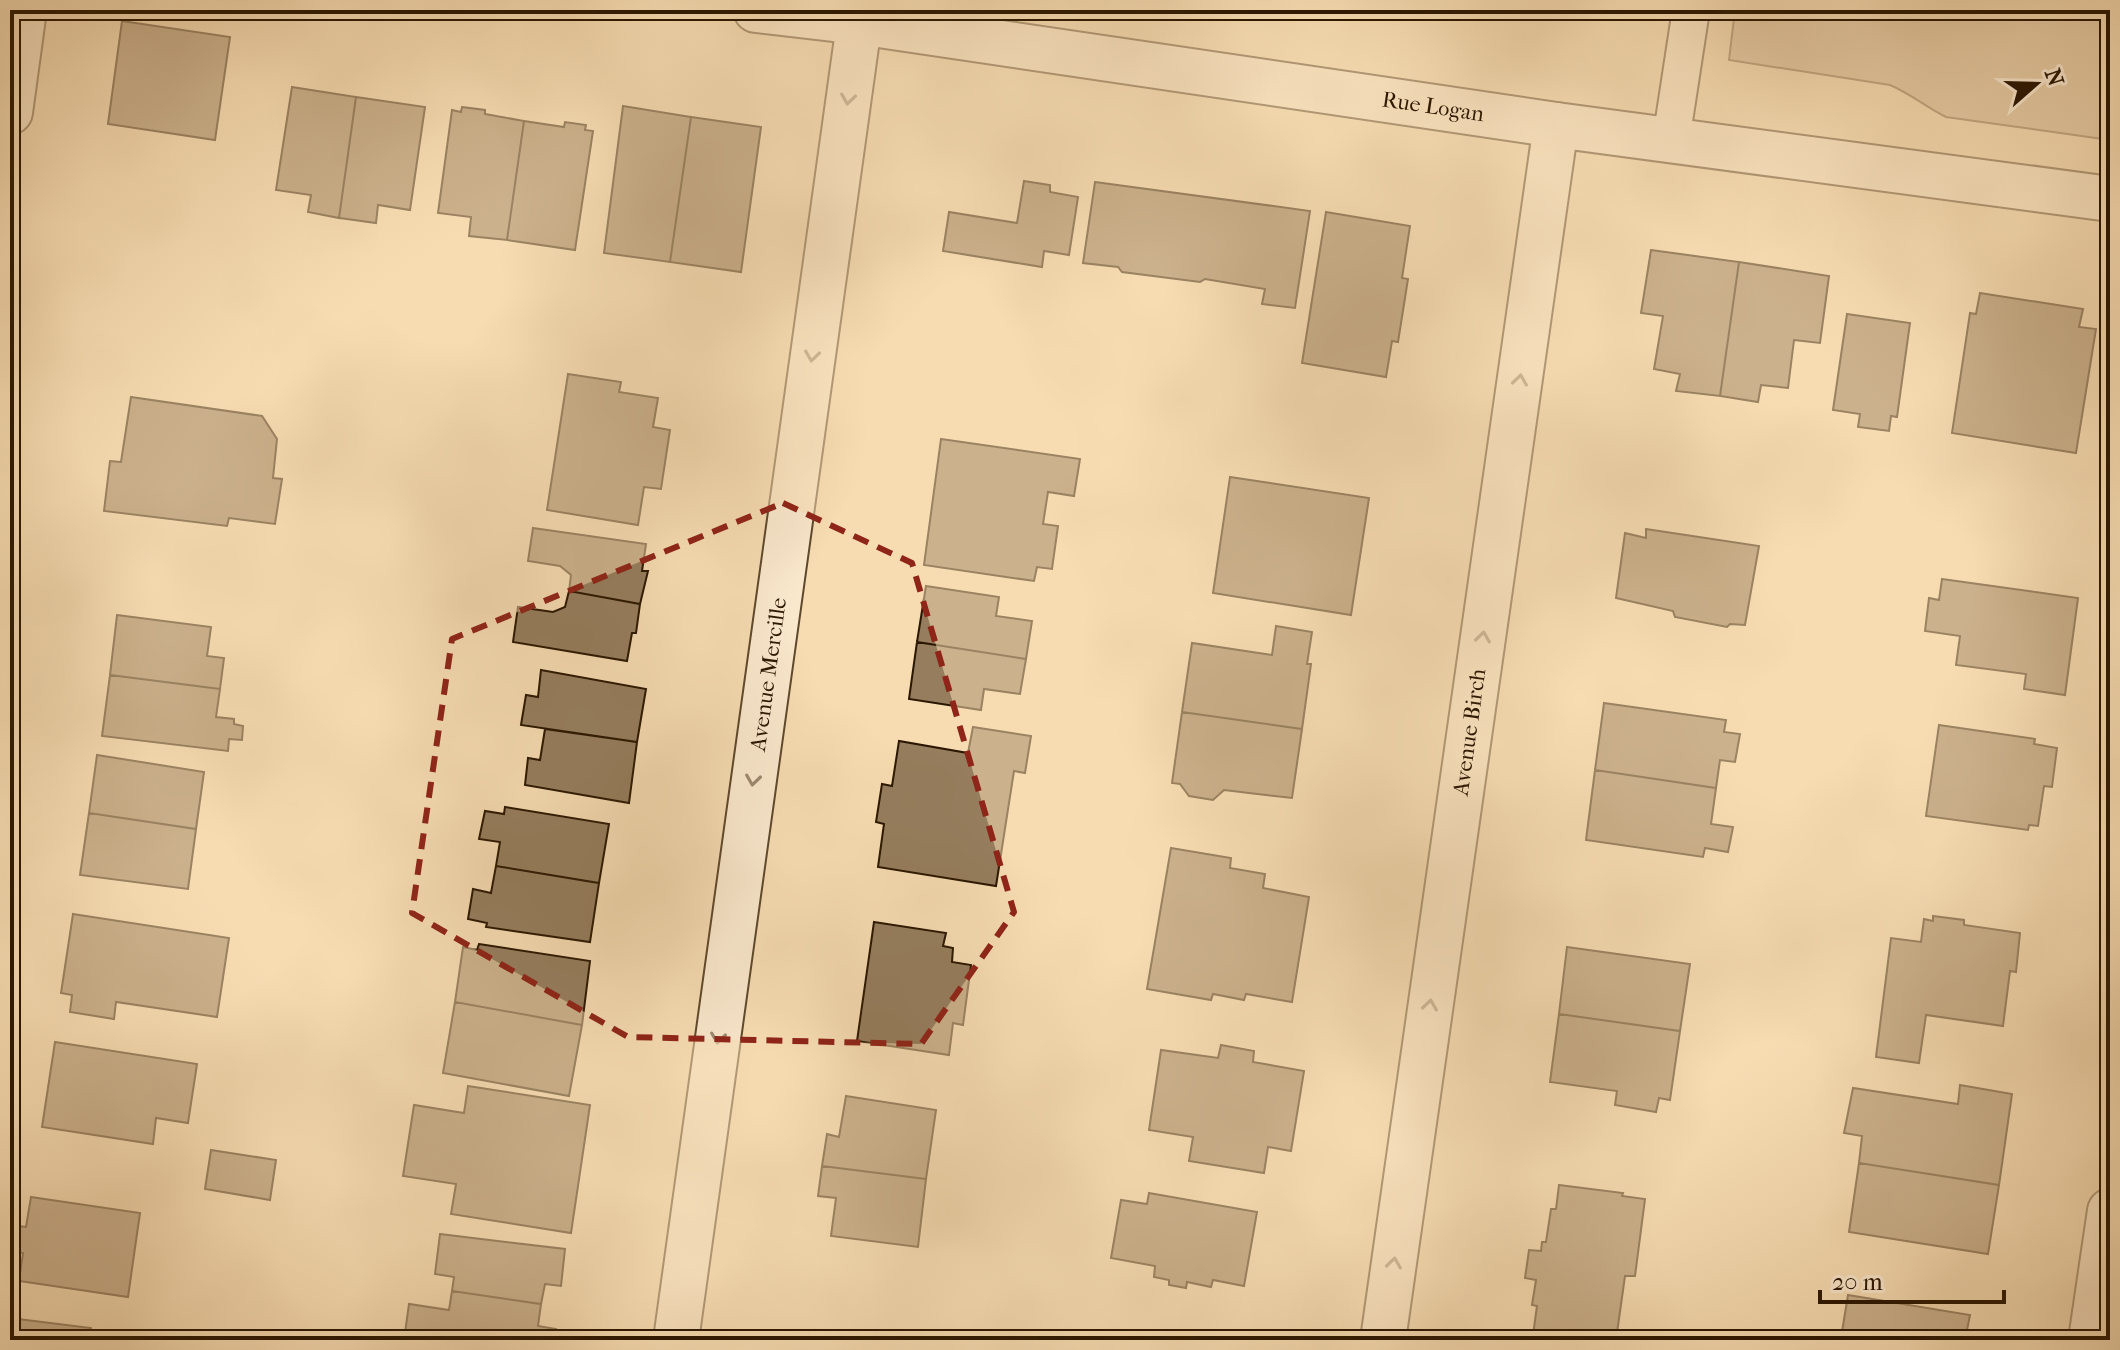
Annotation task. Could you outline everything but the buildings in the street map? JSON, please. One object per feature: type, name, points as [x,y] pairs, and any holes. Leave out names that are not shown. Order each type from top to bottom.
[{"type":"street","points":[[10,112],[24,10]]},
{"type":"street","name":"Rue Logan","points":[[756,10],[860,16],[1556,125],[2110,199]]},
{"type":"street","points":[[1671,140],[1691,10]]},
{"type":"street","name":"Avenue Mercille","points":[[676,1340],[860,16]]},
{"type":"street","name":"Avenue Birch","points":[[1383,1340],[1556,125]]},
{"type":"street","points":[[2091,1340],[2110,1211]]},
{"type":"highlighted area","points":[[783,503],[912,563],[1014,912],[921,1044],[628,1037],[412,913],[452,639]]},
{"type":"shaded area","points":[[1735,10],[2110,10],[2110,140],[1946,117],[1890,85],[1729,60]]}]
